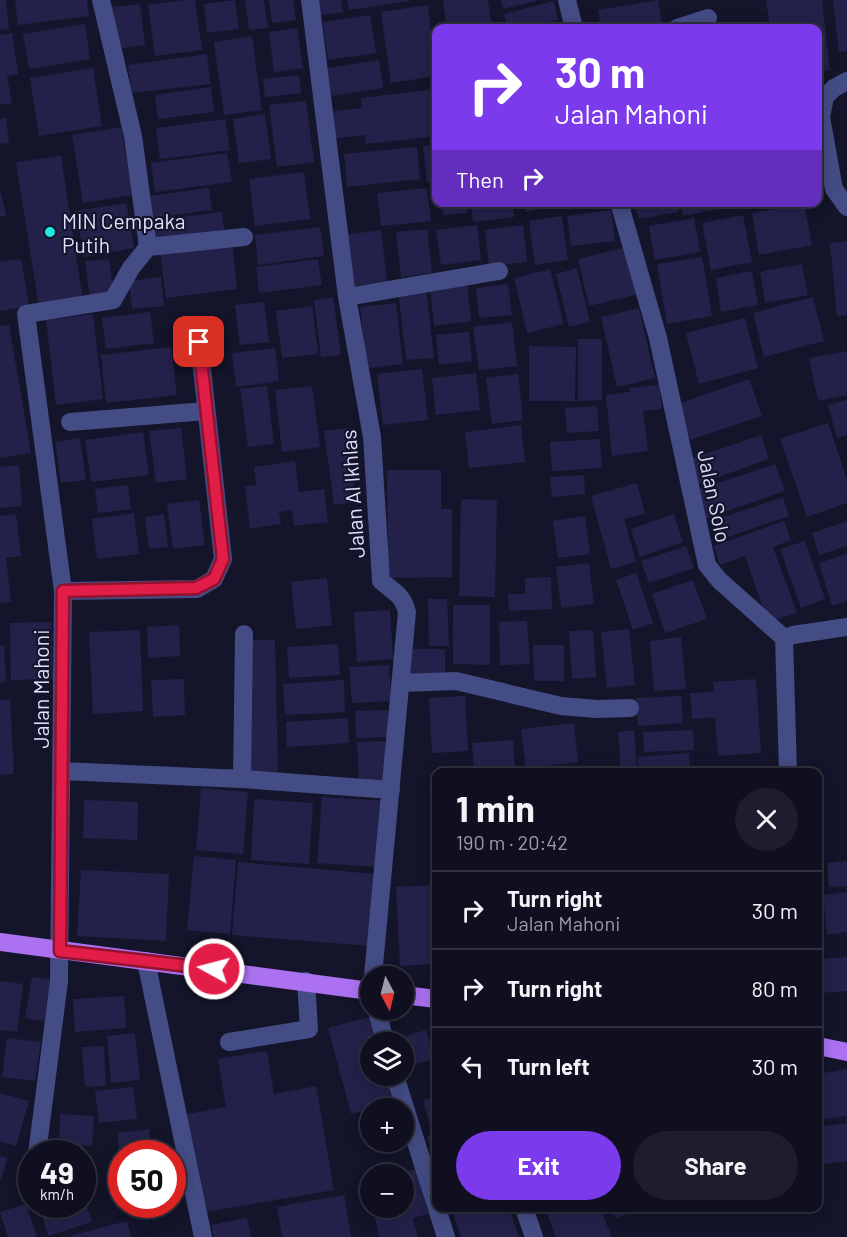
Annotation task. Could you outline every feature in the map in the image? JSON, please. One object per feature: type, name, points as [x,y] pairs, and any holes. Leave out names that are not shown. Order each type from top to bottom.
[{"type":"main road","points":[[0,942],[360,989]]},
{"type":"main road","points":[[414,996],[432,998]]},
{"type":"main road","points":[[822,1047],[847,1052]]},
{"type":"street","points":[[101,0],[133,136],[148,247],[244,237]]},
{"type":"street","name":"Jalan Al Ikhlas","points":[[310,0],[347,297],[372,437],[381,581],[398,593],[407,612],[375,966]]},
{"type":"street","points":[[567,0],[573,24]]},
{"type":"street","points":[[689,24],[708,18]]},
{"type":"street","points":[[822,112],[825,98],[834,88],[847,81]]},
{"type":"street","points":[[822,123],[834,189],[847,207]]},
{"type":"street","name":"Jalan Solo","points":[[620,207],[658,338],[707,565],[718,580],[784,638]]},
{"type":"street","name":"Jalan Mahoni","points":[[39,1140],[59,981],[63,591],[26,314],[112,300],[131,268],[148,247]]},
{"type":"street","points":[[347,297],[499,271]]},
{"type":"street","points":[[63,591],[196,588],[214,579],[223,559],[199,342]]},
{"type":"street","points":[[70,422],[206,411]]},
{"type":"street","points":[[788,768],[784,638],[847,627]]},
{"type":"street","points":[[242,779],[244,634]]},
{"type":"street","points":[[402,683],[456,681],[561,706],[597,709],[630,708]]},
{"type":"street","points":[[62,771],[242,779],[391,790]]},
{"type":"street","points":[[146,960],[203,1237]]},
{"type":"street","points":[[229,1042],[309,1029],[306,981]]},
{"type":"street","points":[[398,1086],[432,1193]]},
{"type":"street","points":[[438,1212],[446,1237]]},
{"type":"street","points":[[525,1212],[534,1237]]},
{"type":"building","points":[[0,0],[6,0],[9,29],[0,30]]},
{"type":"building","points":[[15,0],[87,0],[89,16],[18,25]]},
{"type":"building","points":[[195,0],[202,50],[155,56],[148,5]]},
{"type":"building","points":[[235,0],[239,29],[207,33],[204,4]]},
{"type":"building","points":[[245,0],[264,0],[268,28],[249,30]]},
{"type":"building","points":[[269,0],[293,0],[296,20],[272,23]]},
{"type":"building","points":[[315,0],[341,0],[343,12],[317,16]]},
{"type":"building","points":[[347,0],[408,0],[409,1],[349,10]]},
{"type":"building","points":[[443,0],[488,0],[491,24],[446,24]]},
{"type":"building","points":[[501,0],[536,0],[536,1],[503,9]]},
{"type":"building","points":[[658,0],[662,24],[600,24],[598,10]]},
{"type":"building","points":[[766,0],[822,0],[830,70],[822,71],[822,24],[769,24]]},
{"type":"building","points":[[833,0],[847,0],[847,51],[839,52]]},
{"type":"building","points":[[554,1],[558,20],[540,24],[507,24],[504,14]]},
{"type":"building","points":[[140,4],[145,45],[117,49],[112,7]]},
{"type":"building","points":[[428,5],[432,40],[432,77],[391,83],[381,12]]},
{"type":"building","points":[[370,15],[376,53],[328,60],[323,22]]},
{"type":"building","points":[[85,24],[90,59],[29,69],[23,34]]},
{"type":"building","points":[[297,28],[303,68],[274,72],[269,32]]},
{"type":"building","points":[[12,33],[18,74],[7,76],[12,103],[0,105],[0,35]]},
{"type":"building","points":[[252,36],[262,110],[224,115],[214,42]]},
{"type":"building","points":[[207,54],[210,84],[132,93],[128,65]]},
{"type":"building","points":[[379,60],[383,88],[331,96],[327,68]]},
{"type":"building","points":[[93,68],[102,126],[39,136],[30,78]]},
{"type":"building","points":[[299,75],[301,93],[265,97],[263,79]]},
{"type":"building","points":[[211,87],[214,112],[158,119],[155,95]]},
{"type":"building","points":[[432,89],[432,136],[366,144],[365,135],[330,139],[327,112],[362,108],[361,98]]},
{"type":"building","points":[[306,101],[314,162],[277,167],[269,105]]},
{"type":"building","points":[[265,114],[271,159],[239,163],[233,119]]},
{"type":"building","points":[[6,118],[9,143],[0,144],[0,119]]},
{"type":"building","points":[[225,119],[230,150],[160,159],[156,128]]},
{"type":"building","points":[[121,127],[133,195],[83,203],[72,135]]},
{"type":"building","points":[[432,145],[432,182],[427,183],[423,146]]},
{"type":"building","points":[[417,147],[420,179],[347,187],[344,154]]},
{"type":"building","points":[[227,153],[232,182],[155,192],[151,163]]},
{"type":"building","name":"MIN Cempaka Putih","points":[[61,156],[83,301],[39,308],[16,162]]},
{"type":"building","points":[[304,172],[310,219],[255,226],[249,179]]},
{"type":"building","name":"MIN Cempaka Putih","points":[[0,188],[6,216],[0,217]]},
{"type":"building","points":[[209,188],[212,210],[152,218],[149,196]]},
{"type":"building","points":[[427,188],[431,221],[381,226],[377,193]]},
{"type":"building","points":[[126,203],[134,248],[84,257],[76,211]]},
{"type":"building","points":[[442,207],[466,207],[467,213],[443,215]]},
{"type":"building","points":[[472,207],[513,207],[514,217],[473,222]]},
{"type":"building","points":[[525,207],[550,207],[526,212]]},
{"type":"building","points":[[568,207],[584,207],[568,210]]},
{"type":"building","points":[[636,207],[678,207],[678,212],[638,219]]},
{"type":"building","points":[[681,207],[729,207],[683,216]]},
{"type":"building","points":[[787,207],[805,207],[812,245],[759,255],[752,213]]},
{"type":"building","points":[[611,210],[615,241],[571,246],[567,216]]},
{"type":"building","points":[[222,212],[225,236],[155,245],[152,221]]},
{"type":"building","points":[[743,215],[752,262],[711,270],[702,223]]},
{"type":"building","points":[[562,216],[568,260],[535,265],[529,221]]},
{"type":"building","points":[[694,218],[700,252],[655,260],[649,226]]},
{"type":"building","points":[[477,225],[481,260],[441,265],[436,230]]},
{"type":"building","points":[[523,225],[527,262],[489,266],[485,230]]},
{"type":"building","points":[[320,227],[324,256],[258,265],[255,235]]},
{"type":"building","points":[[427,229],[432,273],[401,277],[396,232]]},
{"type":"building","points":[[381,230],[387,282],[350,286],[344,235]]},
{"type":"building","points":[[847,241],[847,315],[837,316],[830,243]]},
{"type":"building","points":[[232,242],[237,289],[166,298],[160,252]]},
{"type":"building","points":[[627,247],[639,294],[589,306],[578,259]]},
{"type":"building","points":[[702,257],[712,316],[667,324],[657,264]]},
{"type":"building","name":"MIN Cempaka Putih","points":[[21,259],[29,306],[0,311],[0,262]]},
{"type":"building","points":[[109,259],[114,296],[90,299],[85,261]]},
{"type":"building","points":[[318,259],[322,285],[259,293],[256,267]]},
{"type":"building","points":[[802,264],[808,295],[765,303],[760,272]]},
{"type":"building","points":[[577,268],[590,322],[569,327],[556,274]]},
{"type":"building","points":[[550,269],[564,324],[527,333],[514,278]]},
{"type":"building","points":[[752,271],[758,305],[721,312],[716,278]]},
{"type":"building","points":[[161,277],[164,306],[132,309],[129,281]]},
{"type":"building","points":[[467,284],[471,321],[434,326],[430,288]]},
{"type":"building","points":[[508,284],[512,315],[479,318],[476,288]]},
{"type":"building","points":[[426,287],[434,358],[406,360],[398,290]]},
{"type":"building","points":[[333,297],[341,355],[321,357],[314,300]]},
{"type":"building","points":[[813,297],[824,341],[764,357],[753,313]]},
{"type":"building","points":[[264,302],[269,342],[240,345],[235,305]]},
{"type":"building","points":[[396,303],[403,364],[367,368],[360,307]]},
{"type":"building","points":[[312,306],[318,354],[282,358],[276,311]]},
{"type":"building","points":[[639,308],[655,378],[617,387],[601,317]]},
{"type":"building","points":[[150,312],[154,343],[106,349],[102,318]]},
{"type":"building","points":[[93,314],[103,399],[56,405],[46,320]]},
{"type":"building","points":[[745,318],[758,368],[699,384],[686,333]]},
{"type":"building","points":[[512,322],[517,366],[479,370],[473,327]]},
{"type":"building","points":[[9,325],[31,453],[0,458],[0,326]]},
{"type":"building","points":[[469,332],[472,361],[439,365],[436,335]]},
{"type":"building","points":[[578,339],[602,339],[602,400],[578,401]]},
{"type":"building","points":[[529,346],[576,347],[575,401],[529,401]]},
{"type":"building","points":[[171,347],[177,395],[106,403],[101,355]]},
{"type":"building","points":[[275,348],[279,381],[236,387],[232,353]]},
{"type":"building","points":[[847,351],[847,395],[818,401],[809,358]]},
{"type":"building","points":[[422,369],[428,420],[383,425],[377,374]]},
{"type":"building","points":[[476,373],[480,410],[436,415],[432,378]]},
{"type":"building","points":[[518,374],[523,420],[492,424],[486,378]]},
{"type":"building","points":[[749,379],[762,416],[690,440],[678,404]]},
{"type":"building","points":[[659,385],[662,409],[643,411],[648,451],[612,456],[606,395],[630,392],[630,388]]},
{"type":"building","points":[[267,386],[274,444],[248,447],[240,389]]},
{"type":"building","points":[[312,386],[320,447],[282,452],[275,390]]},
{"type":"building","points":[[847,400],[847,435],[837,438],[828,405]]},
{"type":"building","points":[[597,406],[599,431],[567,433],[565,408]]},
{"type":"building","points":[[828,423],[847,480],[847,503],[807,517],[780,439]]},
{"type":"building","points":[[521,425],[525,462],[469,468],[465,432]]},
{"type":"building","points":[[181,428],[187,479],[156,483],[149,431]]},
{"type":"building","points":[[347,428],[356,502],[334,505],[324,431]]},
{"type":"building","points":[[143,432],[149,475],[91,482],[85,440]]},
{"type":"building","points":[[761,435],[769,459],[696,485],[687,460]]},
{"type":"building","points":[[80,438],[86,480],[61,483],[55,442]]},
{"type":"building","points":[[600,439],[602,468],[552,471],[550,442]]},
{"type":"building","points":[[295,461],[299,492],[324,489],[328,522],[294,526],[292,510],[279,512],[281,524],[250,529],[245,486],[256,485],[254,467]]},
{"type":"building","points":[[775,464],[785,491],[704,519],[694,491]]},
{"type":"building","points":[[19,465],[22,506],[0,508],[0,467]]},
{"type":"building","points":[[387,470],[441,470],[441,509],[452,509],[452,577],[388,578]]},
{"type":"building","points":[[584,475],[585,494],[552,497],[550,477]]},
{"type":"building","points":[[637,483],[645,514],[624,519],[636,562],[611,569],[591,496]]},
{"type":"building","points":[[128,485],[131,509],[98,513],[95,489]]},
{"type":"building","points":[[783,497],[789,516],[722,539],[715,520]]},
{"type":"building","points":[[461,499],[497,500],[495,597],[459,596]]},
{"type":"building","points":[[199,500],[205,545],[173,549],[167,504]]},
{"type":"building","points":[[134,513],[139,554],[97,559],[92,519]]},
{"type":"building","points":[[16,514],[21,556],[6,558],[11,602],[0,603],[0,516]]},
{"type":"building","points":[[164,514],[168,547],[149,549],[145,517]]},
{"type":"building","points":[[674,514],[683,542],[640,557],[631,529]]},
{"type":"building","points":[[585,516],[590,554],[558,558],[553,521]]},
{"type":"building","points":[[784,521],[791,540],[773,547],[797,613],[768,622],[745,556],[720,565],[714,546]]},
{"type":"building","points":[[847,521],[847,546],[819,555],[812,533]]},
{"type":"building","points":[[805,541],[825,599],[801,608],[780,549]]},
{"type":"building","points":[[686,546],[694,568],[649,583],[641,561]]},
{"type":"building","points":[[847,554],[847,601],[832,606],[819,563]]},
{"type":"building","points":[[589,563],[594,604],[561,608],[556,567]]},
{"type":"building","points":[[636,573],[653,623],[633,630],[616,580]]},
{"type":"building","points":[[551,577],[552,609],[509,611],[508,594],[525,594],[525,578]]},
{"type":"building","points":[[327,578],[332,625],[296,629],[291,582]]},
{"type":"building","points":[[693,580],[707,619],[665,633],[652,594]]},
{"type":"building","points":[[428,599],[447,599],[449,646],[429,646]]},
{"type":"building","points":[[453,605],[490,605],[490,665],[453,664]]},
{"type":"building","points":[[390,610],[393,659],[357,662],[354,612]]},
{"type":"building","points":[[527,621],[530,664],[500,665],[499,622]]},
{"type":"building","points":[[51,622],[53,679],[11,680],[10,623]]},
{"type":"building","points":[[179,625],[180,656],[148,658],[147,627]]},
{"type":"building","points":[[629,629],[635,685],[607,688],[601,632]]},
{"type":"building","points":[[140,630],[143,711],[93,714],[89,632]]},
{"type":"building","points":[[593,630],[596,677],[572,679],[569,631]]},
{"type":"building","points":[[681,637],[686,689],[654,691],[650,641]]},
{"type":"building","points":[[248,640],[275,640],[278,775],[250,775]]},
{"type":"building","points":[[338,644],[340,675],[289,678],[287,647]]},
{"type":"building","points":[[4,645],[6,682],[0,683],[0,646]]},
{"type":"building","points":[[533,645],[564,645],[564,681],[534,681]]},
{"type":"building","points":[[408,649],[445,649],[445,676],[408,677]]},
{"type":"building","points":[[389,665],[391,701],[352,703],[349,667]]},
{"type":"building","points":[[184,679],[185,715],[153,717],[151,680]]},
{"type":"building","points":[[756,679],[761,753],[718,756],[715,717],[692,719],[690,693],[714,692],[713,682]]},
{"type":"building","points":[[344,680],[345,712],[285,715],[283,684]]},
{"type":"building","points":[[465,696],[468,751],[432,753],[429,698]]},
{"type":"building","points":[[681,696],[683,723],[638,726],[636,698]]},
{"type":"building","points":[[0,700],[10,700],[14,774],[0,775]]},
{"type":"building","points":[[388,710],[389,737],[356,738],[355,711]]},
{"type":"building","points":[[348,718],[349,743],[287,747],[286,722]]},
{"type":"building","points":[[574,723],[578,762],[526,768],[521,729]]},
{"type":"building","points":[[634,730],[637,768],[621,768],[618,732]]},
{"type":"building","points":[[693,730],[694,750],[644,752],[643,732]]},
{"type":"building","points":[[513,740],[515,768],[474,768],[472,743]]},
{"type":"building","points":[[389,741],[390,780],[359,781],[357,742]]},
{"type":"building","points":[[689,753],[690,768],[639,768],[638,757]]},
{"type":"building","points":[[201,788],[248,792],[243,854],[196,850]]},
{"type":"building","points":[[322,797],[386,801],[381,867],[317,863]]},
{"type":"building","points":[[254,799],[313,803],[309,864],[251,860]]},
{"type":"building","points":[[84,800],[138,802],[137,840],[83,838]]},
{"type":"building","points":[[194,856],[236,860],[230,934],[187,930]]},
{"type":"building","points":[[847,861],[847,886],[829,887],[827,863]]},
{"type":"building","points":[[238,862],[376,874],[370,946],[232,935]]},
{"type":"building","points":[[81,870],[169,874],[166,941],[77,936]]},
{"type":"building","points":[[432,885],[432,964],[400,966],[396,887]]},
{"type":"building","points":[[847,892],[847,932],[827,935],[823,895]]},
{"type":"building","points":[[847,957],[847,991],[822,993],[822,959]]},
{"type":"building","points":[[32,977],[51,980],[44,1021],[25,1018]]},
{"type":"building","points":[[0,981],[23,984],[17,1032],[0,1030]]},
{"type":"building","points":[[124,996],[126,1028],[75,1032],[73,999]]},
{"type":"building","points":[[360,1020],[371,1020],[374,1032],[360,1032],[360,1086],[389,1086],[392,1098],[360,1098],[360,1112],[351,1114],[328,1028]]},
{"type":"building","points":[[426,1030],[432,1060],[414,1064],[414,1034]]},
{"type":"building","points":[[135,1033],[140,1080],[111,1083],[107,1036]]},
{"type":"building","points":[[7,1038],[41,1042],[35,1081],[2,1077]]},
{"type":"building","points":[[104,1046],[106,1086],[85,1087],[82,1047]]},
{"type":"building","points":[[267,1051],[274,1094],[316,1086],[334,1190],[204,1212],[187,1114],[226,1107],[218,1059]]},
{"type":"building","points":[[847,1069],[847,1116],[822,1119],[822,1073]]},
{"type":"building","points":[[133,1087],[137,1119],[99,1123],[95,1091]]},
{"type":"building","points":[[0,1093],[29,1101],[16,1146],[0,1141]]},
{"type":"building","points":[[432,1097],[431,1130],[423,1100]]},
{"type":"building","points":[[60,1114],[94,1116],[92,1140],[59,1140]]},
{"type":"building","points":[[847,1123],[847,1161],[822,1164],[822,1126]]},
{"type":"building","points":[[149,1129],[150,1140],[118,1140],[117,1133]]},
{"type":"building","points":[[432,1134],[432,1151],[427,1136]]},
{"type":"building","points":[[0,1156],[7,1158],[1,1179],[0,1179]]},
{"type":"building","points":[[416,1169],[428,1214],[414,1218],[414,1170]]},
{"type":"building","points":[[344,1195],[351,1237],[282,1237],[277,1207]]},
{"type":"building","points":[[18,1206],[18,1218],[31,1218],[37,1237],[8,1237],[0,1212]]},
{"type":"building","points":[[452,1212],[510,1212],[519,1237],[461,1237]]},
{"type":"building","points":[[547,1212],[602,1212],[612,1237],[556,1237]]},
{"type":"building","points":[[613,1212],[632,1212],[616,1218]]},
{"type":"building","points":[[43,1218],[91,1218],[92,1222],[48,1236]]},
{"type":"building","points":[[247,1218],[251,1237],[214,1237],[211,1225]]},
{"type":"building","points":[[375,1218],[413,1218],[418,1237],[380,1237]]},
{"type":"building","points":[[127,1221],[131,1237],[70,1237],[70,1236]]},
{"type":"place","name":"MIN Cempaka Putih","points":[[50,232]]},
{"type":"route","points":[[199,342],[223,559],[214,579],[196,588],[63,591],[60,951],[214,969]]}]
